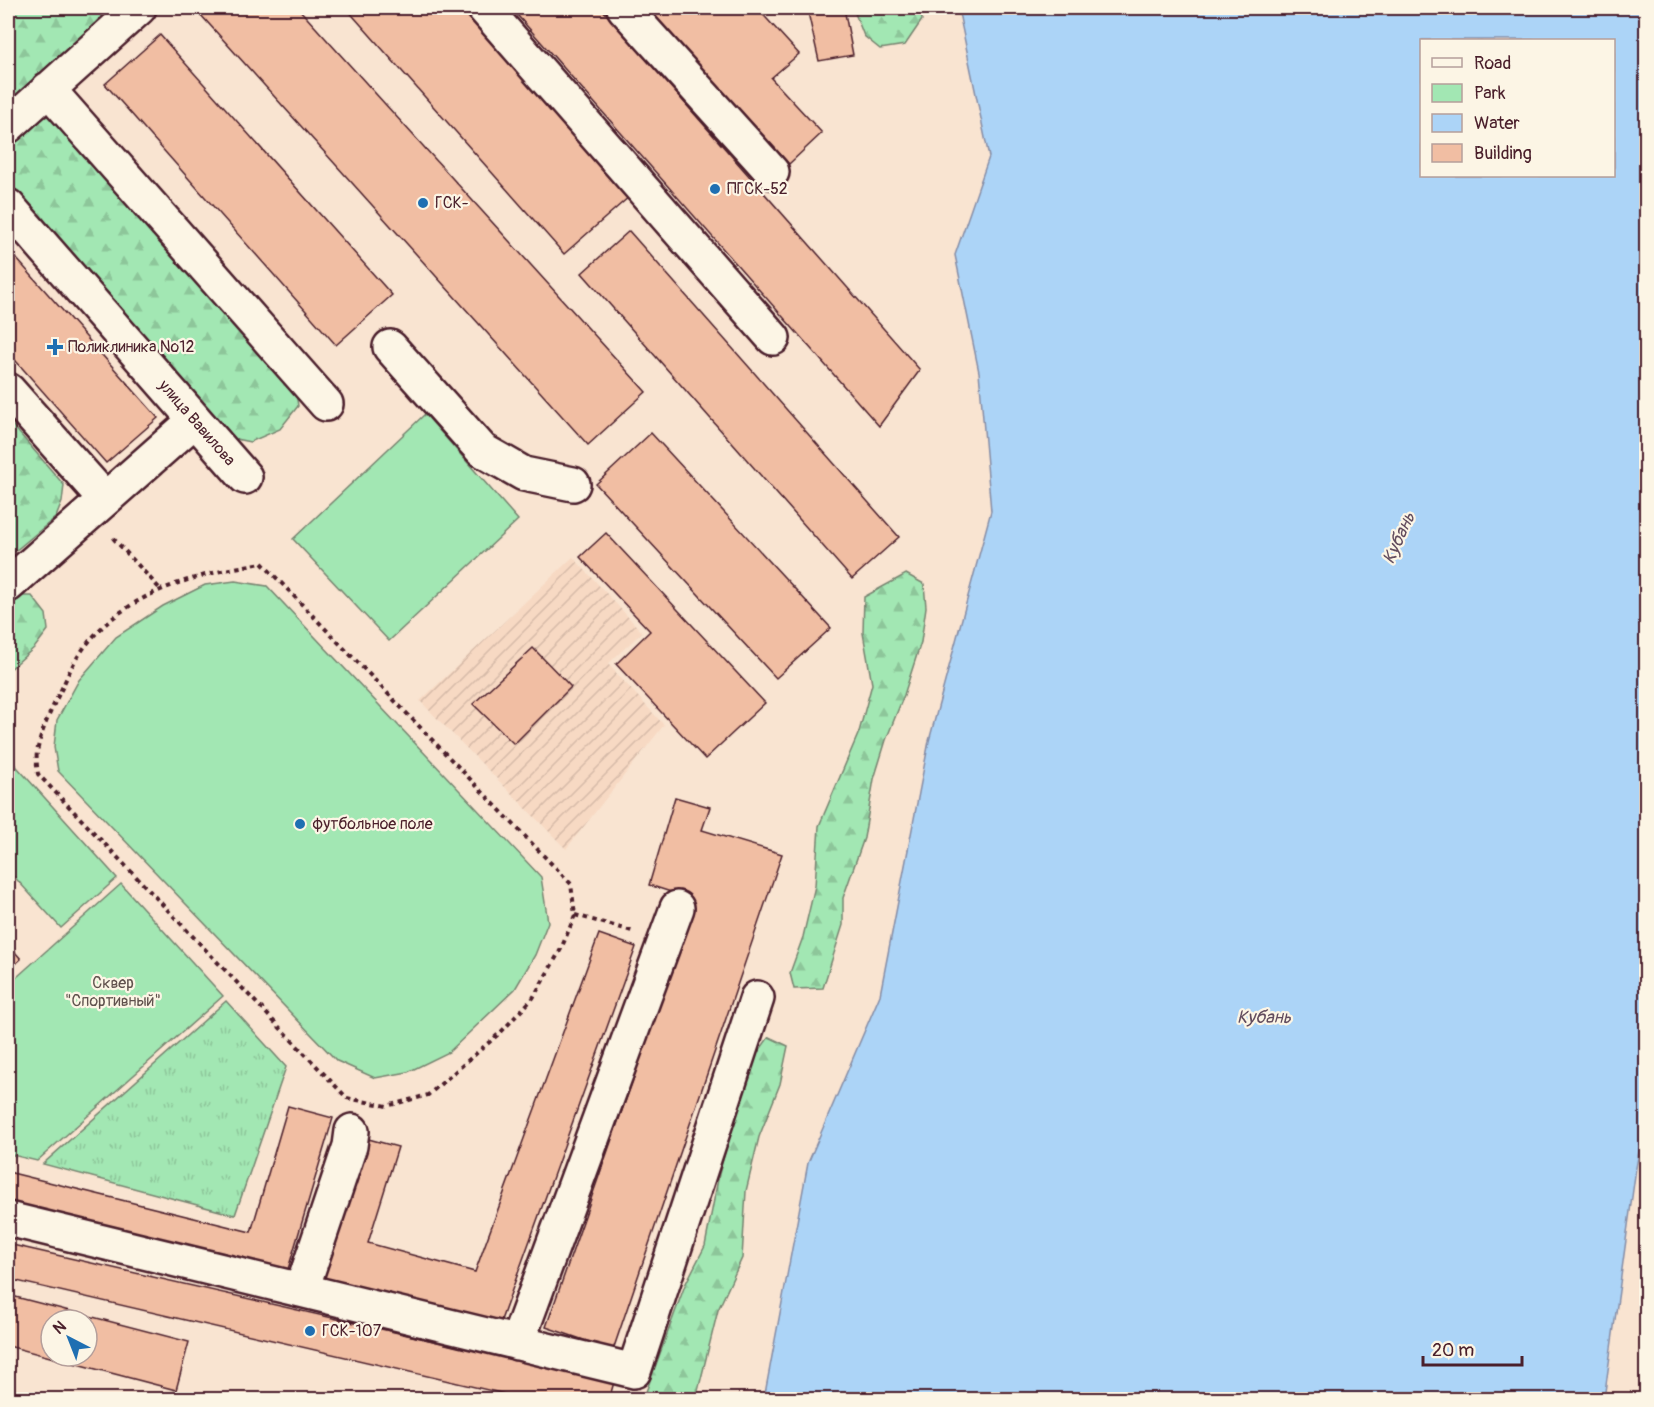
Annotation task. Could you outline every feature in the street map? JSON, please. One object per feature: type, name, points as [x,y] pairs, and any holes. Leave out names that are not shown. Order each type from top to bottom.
[{"type":"street","points":[[8,126],[139,8]]},
{"type":"street","points":[[484,8],[773,338]]},
{"type":"street","points":[[624,8],[772,172]]},
{"type":"street","points":[[48,89],[326,404]]},
{"type":"street","name":"улица Вавилова","points":[[8,206],[245,477]]},
{"type":"street","points":[[390,347],[482,450],[524,474],[573,484]]},
{"type":"street","points":[[8,390],[97,506]]},
{"type":"street","points":[[8,585],[195,420]]},
{"type":"street","points":[[517,1343],[677,908]]},
{"type":"street","points":[[8,1219],[634,1371],[757,998]]},
{"type":"street","points":[[302,1289],[350,1146],[352,1131]]},
{"type":"path","points":[[97,506],[161,590]]},
{"type":"path","points":[[262,563],[571,884],[575,915],[561,949],[533,998],[494,1038],[428,1095],[387,1106],[347,1098],[38,774],[37,753],[51,710],[79,655],[107,621],[141,598],[161,590],[210,572],[262,563]]},
{"type":"path","points":[[575,915],[665,941]]},
{"type":"shaded area","points":[[573,557],[642,632],[608,664],[664,725],[566,849],[420,701]]},
{"type":"green space","points":[[8,8],[108,8],[82,39],[8,104]]},
{"type":"green space","points":[[853,8],[921,8],[922,20],[905,45],[880,49],[864,36]]},
{"type":"green space","points":[[51,115],[294,380],[298,406],[280,429],[250,442],[231,438],[8,186],[8,144],[34,121]]},
{"type":"green space","points":[[425,414],[518,520],[389,641],[293,539]]},
{"type":"green space","points":[[8,420],[64,485],[62,502],[56,517],[8,557]]},
{"type":"green space","points":[[906,574],[924,584],[926,607],[921,642],[874,779],[864,838],[843,898],[843,925],[823,988],[794,989],[790,973],[803,937],[815,886],[819,826],[859,732],[872,684],[863,633],[864,597]]},
{"type":"green space","name":"футбольное поле","points":[[235,581],[267,586],[541,877],[548,922],[535,955],[515,989],[449,1052],[408,1072],[375,1078],[337,1061],[58,771],[54,747],[57,720],[79,680],[116,637],[163,606],[205,585]]},
{"type":"green space","points":[[14,596],[32,596],[46,614],[48,630],[35,647],[8,671],[8,602]]},
{"type":"green space","points":[[8,757],[117,878],[61,928],[8,870]]},
{"type":"green space","name":"Сквер \"Спортивный\"","points":[[121,884],[223,996],[37,1161],[8,1154],[8,985]]},
{"type":"green space","points":[[226,1001],[286,1067],[235,1215],[43,1164]]},
{"type":"green space","points":[[769,1037],[788,1046],[780,1084],[759,1137],[746,1191],[742,1258],[718,1310],[696,1399],[643,1400],[685,1285],[705,1246],[719,1174],[748,1066]]},
{"type":"water","name":"Кубань","points":[[958,8],[1646,8],[1646,1112],[1604,1399],[764,1399],[808,1163],[880,995],[929,741],[991,511],[979,372],[955,255],[989,157]]},
{"type":"building","name":"ГСК-","points":[[207,8],[298,8],[646,392],[588,445],[200,14]]},
{"type":"building","points":[[346,8],[464,8],[630,196],[564,254]]},
{"type":"building","name":"ПГСК-52","points":[[511,8],[601,8],[920,370],[879,426]]},
{"type":"building","points":[[647,8],[757,8],[799,54],[771,78],[822,133],[789,164]]},
{"type":"building","points":[[807,8],[844,8],[853,55],[819,61]]},
{"type":"building","points":[[160,35],[392,295],[336,345],[105,84]]},
{"type":"building","points":[[629,231],[899,537],[852,579],[582,273]]},
{"type":"building","points":[[8,249],[158,418],[106,463],[8,352]]},
{"type":"building","points":[[651,433],[831,628],[776,678],[596,484]]},
{"type":"building","points":[[606,533],[765,703],[705,759],[616,664],[650,631],[580,557]]},
{"type":"building","points":[[533,648],[571,687],[514,744],[473,704]]},
{"type":"building","points":[[675,797],[710,807],[702,830],[782,854],[613,1350],[546,1327],[671,971],[690,898],[649,885]]},
{"type":"building","points":[[599,934],[636,947],[500,1323],[319,1277],[361,1137],[398,1147],[368,1243],[475,1272]]},
{"type":"building","points":[[8,944],[21,959],[8,971]]},
{"type":"building","points":[[288,1106],[333,1118],[286,1276],[8,1211],[8,1172],[251,1232]]},
{"type":"building","name":"ГСК-107","points":[[8,1244],[614,1382],[609,1400],[531,1400],[8,1279]]},
{"type":"building","points":[[8,1295],[58,1308],[39,1308],[39,1354],[8,1346]]},
{"type":"building","points":[[99,1319],[189,1342],[176,1390],[92,1368],[99,1368]]},
{"type":"place","name":"ПГСК-52","points":[[715,189]]},
{"type":"place","name":"ГСК-","points":[[423,203]]},
{"type":"place","name":"Поликлиника №12","points":[[55,347]]},
{"type":"place","name":"футбольное поле","points":[[300,824]]},
{"type":"place","name":"ГСК-107","points":[[310,1331]]}]
